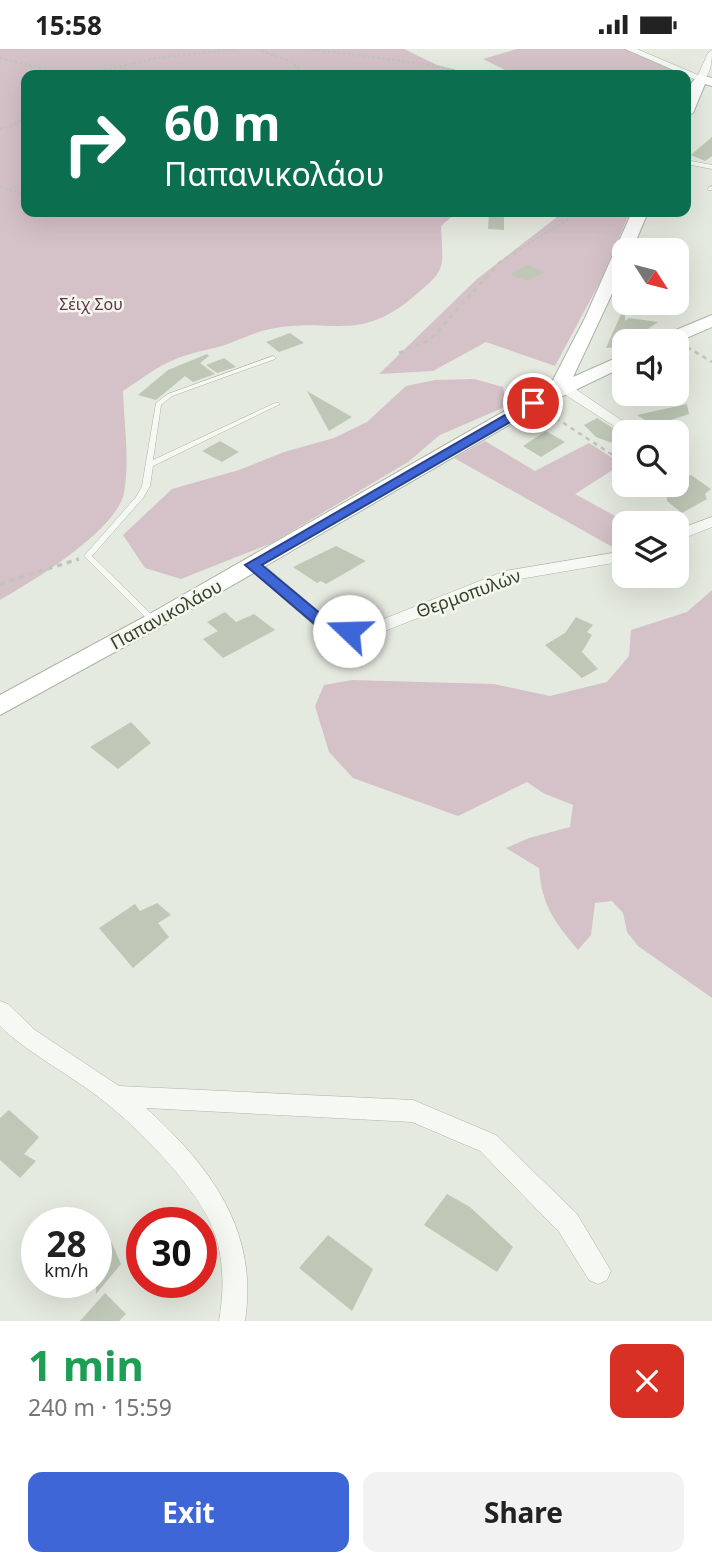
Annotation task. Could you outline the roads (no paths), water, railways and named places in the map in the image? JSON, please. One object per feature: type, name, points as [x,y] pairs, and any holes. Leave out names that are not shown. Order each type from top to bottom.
[{"type":"main road","points":[[691,105],[706,81]]},
{"type":"main road","points":[[563,387],[562,380],[594,318],[638,217]]},
{"type":"main road","points":[[689,331],[712,320]]},
{"type":"main road","name":"Παπανικολάου","points":[[0,706],[253,565],[533,403],[612,365]]},
{"type":"street","points":[[629,49],[680,70]]},
{"type":"street","points":[[706,81],[712,53]]},
{"type":"street","points":[[563,387],[614,420]]},
{"type":"street","points":[[689,531],[712,522]]},
{"type":"street","name":"Θερμοπυλών","points":[[253,565],[323,624],[336,629],[356,631],[379,627],[511,575],[612,558]]},
{"type":"street","points":[[0,1011],[20,1034],[116,1096],[172,1151],[219,1213],[230,1242],[235,1275],[232,1321]]},
{"type":"street","points":[[116,1096],[413,1111],[488,1143],[568,1223],[598,1271]]},
{"type":"lane","points":[[691,163],[712,167]]},
{"type":"lane","points":[[153,621],[88,556],[139,498],[146,486],[155,409],[162,400],[273,358]]},
{"type":"lane","points":[[150,464],[277,404]]},
{"type":"park label","name":"Σέιχ Σου","points":[[91,304]]}]
